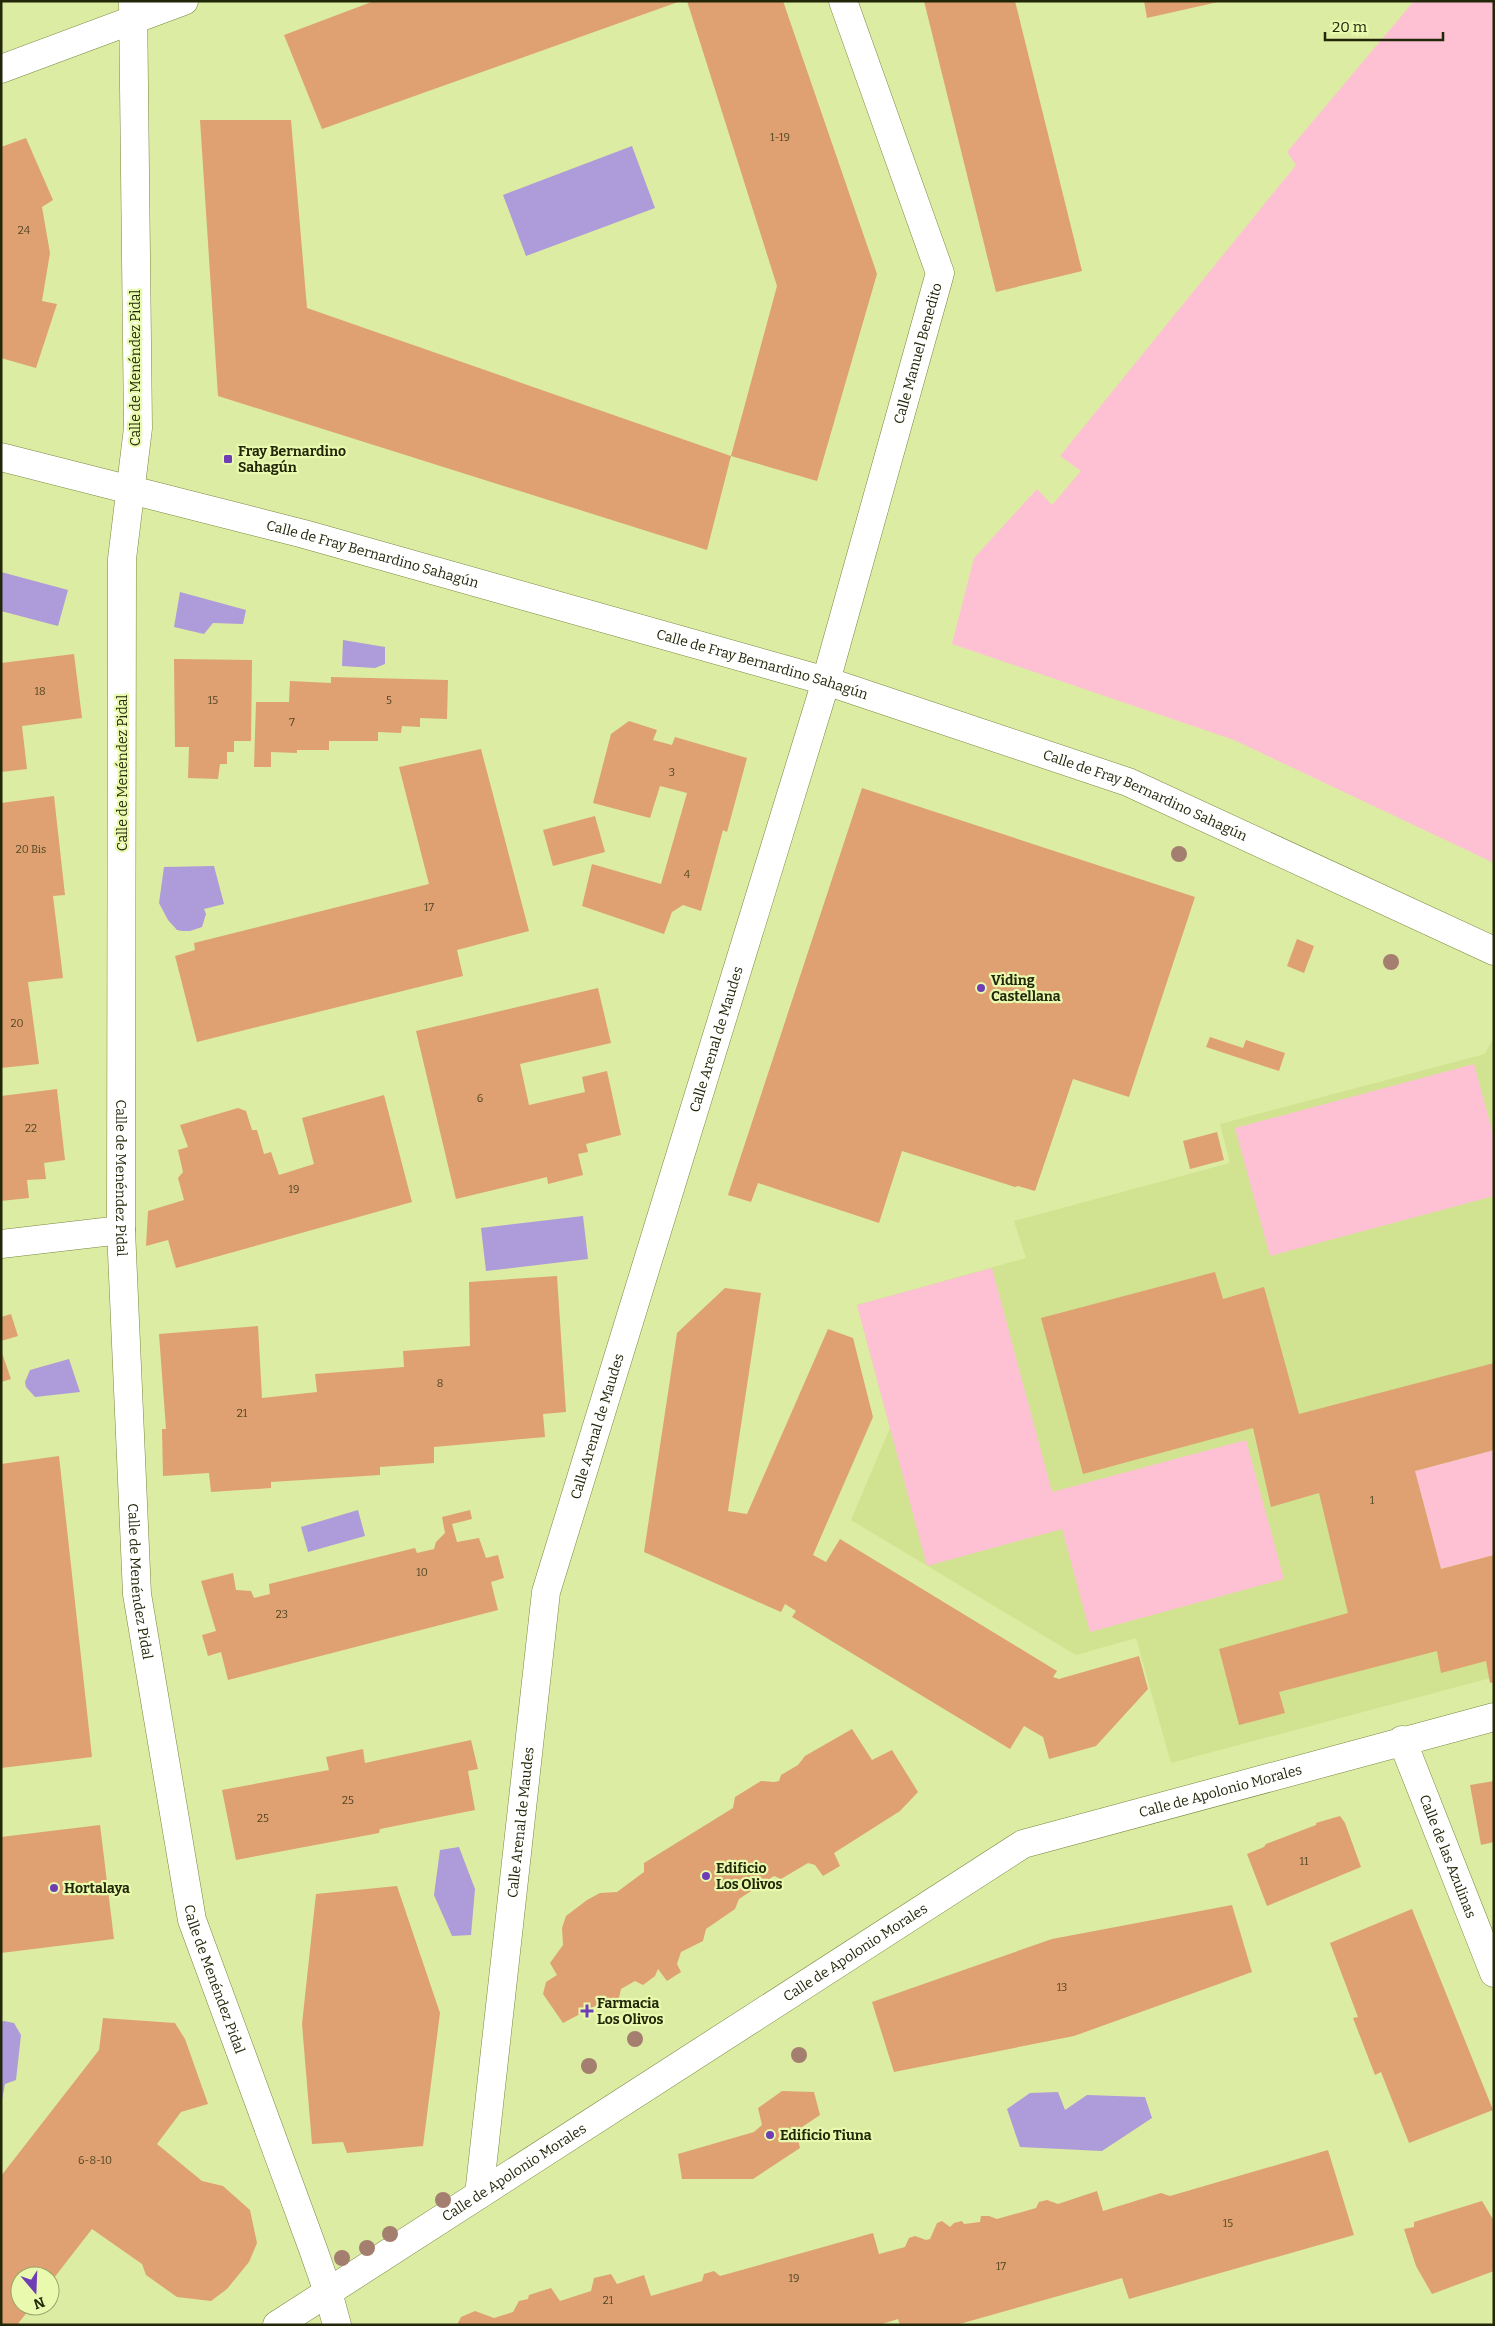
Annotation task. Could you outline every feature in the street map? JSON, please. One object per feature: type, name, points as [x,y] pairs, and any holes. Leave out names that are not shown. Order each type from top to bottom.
[{"type":"street","points":[[1,70],[133,11],[184,1]]},
{"type":"street","name":"Calle Manuel Benedito","points":[[826,681],[940,273],[843,1]]},
{"type":"street","name":"Calle de Menéndez Pidal","points":[[133,11],[138,428],[122,558],[120,1230],[137,1594],[192,1920],[328,2292],[336,2325]]},
{"type":"street","name":"Calle de Fray Bernardino Sahagún","points":[[1,458],[304,534],[826,681],[1128,782],[1494,951]]},
{"type":"street","name":"Calle Arenal de Maudes","points":[[479,2195],[546,1592],[826,681]]},
{"type":"street","points":[[1,1244],[120,1230]]},
{"type":"street","name":"Calle de Apolonio Morales","points":[[277,2325],[1023,1844],[1494,1716]]},
{"type":"street","name":"Calle de las Azulinas","points":[[1402,1740],[1494,1974]]},
{"type":"shaded area","points":[[1414,1],[1494,1],[1494,863],[1234,740],[952,644],[974,558],[1037,489],[1052,505],[1081,471],[1060,456],[1296,165],[1287,152]]},
{"type":"shaded area","points":[[632,146],[655,208],[526,256],[503,195]]},
{"type":"shaded area","points":[[1,572],[68,590],[58,626],[1,611]]},
{"type":"shaded area","points":[[180,592],[246,610],[243,624],[213,623],[204,634],[174,627]]},
{"type":"shaded area","points":[[343,640],[385,647],[385,664],[375,668],[342,666]]},
{"type":"shaded area","points":[[214,866],[224,904],[204,909],[206,914],[202,927],[190,931],[177,930],[168,920],[159,903],[164,867]]},
{"type":"shaded area","points":[[1494,1037],[1494,1677],[1171,1763],[1136,1638],[1076,1655],[851,1520],[890,1428],[857,1305],[1026,1258],[1014,1221],[1230,1163],[1220,1124],[1485,1054]]},
{"type":"shaded area","points":[[1474,1064],[1494,1137],[1494,1196],[1270,1256],[1235,1128]]},
{"type":"shaded area","points":[[583,1216],[588,1259],[486,1271],[481,1228]]},
{"type":"shaded area","points":[[992,1268],[1052,1492],[1246,1440],[1284,1579],[1090,1632],[1062,1529],[927,1566],[857,1305]]},
{"type":"shaded area","points":[[69,1359],[80,1392],[35,1397],[26,1387],[25,1382],[30,1370]]},
{"type":"shaded area","points":[[1494,1450],[1494,1555],[1441,1569],[1415,1471]]},
{"type":"shaded area","points":[[358,1510],[365,1536],[308,1552],[301,1527]]},
{"type":"shaded area","points":[[459,1847],[475,1889],[471,1935],[452,1936],[434,1895],[440,1850]]},
{"type":"shaded area","points":[[1,2022],[14,2023],[21,2035],[16,2080],[5,2084],[1,2105]]},
{"type":"shaded area","points":[[1058,2092],[1065,2110],[1087,2095],[1145,2097],[1152,2118],[1102,2151],[1020,2147],[1007,2109],[1030,2093]]},
{"type":"building","points":[[374,1],[678,2],[322,129],[284,35]]},
{"type":"building","points":[[687,1],[783,1],[877,274],[817,481],[731,456],[777,286]]},
{"type":"building","points":[[924,1],[1015,1],[1082,271],[996,292]]},
{"type":"building","points":[[1144,1],[1218,1],[1218,2],[1147,18]]},
{"type":"building","points":[[200,120],[291,120],[307,308],[731,456],[707,550],[218,396]]},
{"type":"building","points":[[26,138],[53,200],[42,207],[50,253],[42,301],[57,304],[36,368],[1,358],[1,147]]},
{"type":"building","points":[[74,654],[82,718],[22,726],[27,769],[1,772],[1,663]]},
{"type":"building","points":[[174,659],[252,660],[251,741],[234,741],[234,752],[227,752],[227,764],[220,764],[218,779],[188,778],[189,747],[175,747]]},
{"type":"building","points":[[331,677],[448,680],[447,719],[420,718],[420,727],[402,726],[401,733],[378,732],[378,741],[329,741],[329,750],[297,750],[297,753],[271,752],[271,767],[254,767],[256,702],[289,702],[290,681],[331,683]]},
{"type":"building","points":[[629,721],[657,730],[653,740],[672,745],[675,737],[747,758],[727,832],[723,830],[701,911],[683,905],[672,912],[664,934],[582,906],[592,864],[661,884],[687,793],[660,786],[650,818],[593,803],[611,734]]},
{"type":"building","points":[[481,749],[529,931],[457,950],[463,976],[197,1042],[175,956],[195,950],[194,943],[429,884],[399,767]]},
{"type":"building","name":"Viding Castellana","points":[[862,788],[1195,897],[1129,1097],[1073,1079],[1035,1191],[1018,1186],[1015,1187],[902,1151],[879,1223],[758,1183],[751,1202],[728,1195]]},
{"type":"building","points":[[54,796],[65,895],[53,896],[63,978],[28,982],[39,1064],[1,1068],[1,803]]},
{"type":"building","points":[[595,816],[605,852],[553,866],[543,830]]},
{"type":"building","points":[[1297,939],[1314,946],[1304,973],[1287,966]]},
{"type":"building","points":[[598,988],[611,1043],[520,1064],[529,1105],[585,1092],[582,1077],[607,1071],[621,1135],[586,1144],[588,1152],[578,1154],[583,1175],[548,1184],[547,1177],[456,1199],[416,1031]]},
{"type":"building","points":[[1210,1037],[1243,1048],[1246,1040],[1285,1053],[1279,1071],[1206,1047]]},
{"type":"building","points":[[57,1089],[65,1160],[44,1163],[46,1179],[27,1180],[29,1198],[1,1201],[1,1096]]},
{"type":"building","points":[[384,1095],[412,1202],[176,1268],[168,1240],[146,1246],[148,1211],[184,1200],[178,1178],[183,1172],[178,1150],[188,1147],[180,1125],[238,1108],[246,1111],[252,1130],[257,1130],[264,1154],[271,1152],[279,1175],[314,1164],[302,1118]]},
{"type":"building","points":[[1217,1132],[1224,1160],[1190,1169],[1183,1141]]},
{"type":"building","points":[[1215,1272],[1223,1299],[1264,1287],[1299,1414],[1494,1363],[1494,1450],[1415,1471],[1441,1569],[1494,1555],[1494,1682],[1490,1683],[1486,1661],[1441,1673],[1437,1651],[1279,1692],[1285,1713],[1239,1725],[1219,1649],[1348,1613],[1319,1493],[1271,1507],[1253,1428],[1083,1474],[1041,1318]]},
{"type":"building","points":[[557,1276],[566,1412],[543,1414],[545,1437],[434,1447],[434,1463],[380,1467],[380,1475],[271,1482],[271,1488],[211,1492],[209,1473],[163,1476],[162,1429],[166,1429],[159,1334],[258,1326],[262,1398],[317,1392],[315,1374],[404,1367],[403,1351],[470,1346],[469,1282]]},
{"type":"building","points":[[725,1288],[761,1293],[728,1511],[747,1514],[828,1329],[853,1338],[873,1417],[813,1555],[826,1562],[840,1539],[1057,1671],[1053,1677],[1059,1679],[1139,1656],[1148,1689],[1096,1746],[1049,1759],[1043,1737],[1024,1726],[1010,1749],[792,1617],[796,1611],[785,1604],[781,1612],[644,1552],[677,1333]]},
{"type":"building","points":[[11,1314],[18,1336],[1,1341],[1,1317]]},
{"type":"building","points":[[1,1350],[11,1379],[1,1382]]},
{"type":"building","points":[[59,1456],[92,1757],[1,1768],[1,1464]]},
{"type":"building","points":[[470,1510],[472,1519],[452,1524],[457,1542],[479,1538],[486,1558],[498,1555],[504,1578],[491,1582],[498,1610],[228,1680],[221,1652],[208,1656],[202,1635],[216,1631],[201,1581],[233,1573],[236,1590],[251,1591],[254,1598],[270,1594],[269,1584],[415,1548],[417,1553],[434,1549],[436,1542],[445,1533],[442,1517]]},
{"type":"building","name":"Edificio Los Olivos","points":[[852,1729],[872,1760],[892,1750],[918,1792],[900,1811],[834,1853],[840,1866],[823,1876],[815,1865],[808,1863],[781,1879],[774,1876],[739,1899],[735,1909],[706,1929],[703,1941],[681,1952],[677,1964],[681,1972],[667,1981],[658,1969],[655,1976],[643,1985],[635,1981],[621,1989],[619,1998],[608,2004],[603,2002],[563,2023],[543,1994],[546,1982],[557,1975],[550,1963],[563,1945],[562,1928],[566,1916],[600,1893],[617,1892],[644,1872],[644,1863],[733,1808],[735,1797],[761,1781],[779,1781],[781,1775],[798,1765],[805,1756]]},
{"type":"building","points":[[471,1740],[478,1769],[468,1771],[475,1810],[380,1829],[379,1833],[236,1860],[222,1790],[329,1770],[326,1757],[363,1749],[365,1763]]},
{"type":"building","points":[[1494,1781],[1494,1842],[1481,1845],[1470,1785]]},
{"type":"building","points":[[1340,1816],[1345,1823],[1361,1867],[1267,1906],[1247,1854],[1264,1847],[1266,1844],[1316,1825],[1316,1823]]},
{"type":"building","name":"Hortalaya","points":[[100,1825],[114,1939],[1,1953],[1,1837]]},
{"type":"building","points":[[397,1886],[440,2013],[423,2146],[347,2153],[343,2142],[312,2144],[302,2024],[316,1894]]},
{"type":"building","points":[[1232,1905],[1252,1972],[1074,2036],[894,2072],[872,2002],[1052,1939]]},
{"type":"building","points":[[1412,1909],[1493,2110],[1409,2143],[1381,2072],[1375,2075],[1353,2018],[1358,2017],[1330,1943]]},
{"type":"building","points":[[103,2018],[175,2023],[185,2039],[208,2104],[181,2112],[157,2144],[202,2181],[223,2186],[250,2210],[257,2243],[249,2262],[227,2289],[211,2301],[177,2297],[146,2275],[142,2264],[92,2229],[60,2270],[60,2266],[10,2266],[10,2316],[24,2316],[17,2325],[1,2325],[1,2176],[99,2050]]},
{"type":"building","name":"Edificio Tiuna","points":[[782,2091],[814,2092],[820,2115],[796,2131],[800,2148],[753,2179],[682,2179],[678,2154],[754,2132],[762,2125],[758,2108]]},
{"type":"building","points":[[1328,2150],[1354,2235],[1129,2299],[1122,2278],[956,2325],[900,2325],[898,2319],[879,2325],[457,2325],[461,2317],[475,2311],[494,2318],[513,2312],[519,2301],[528,2299],[529,2295],[551,2288],[560,2301],[591,2291],[594,2278],[611,2274],[617,2284],[644,2275],[651,2296],[702,2281],[704,2274],[714,2271],[720,2276],[873,2233],[879,2254],[905,2247],[909,2238],[915,2236],[926,2240],[930,2239],[937,2223],[942,2221],[950,2227],[954,2223],[962,2221],[964,2224],[980,2222],[981,2216],[997,2219],[1036,2208],[1039,2202],[1047,2200],[1058,2204],[1097,2191],[1103,2211],[1161,2193],[1170,2196]]},
{"type":"building","points":[[1482,2201],[1494,2221],[1494,2271],[1432,2294],[1416,2266],[1404,2229],[1414,2227],[1414,2222]]},
{"type":"place","name":"Fray Bernardino Sahagún","points":[[228,459]]},
{"type":"place","name":"Viding Castellana","points":[[981,988]]},
{"type":"place","name":"Edificio Los Olivos","points":[[706,1876]]},
{"type":"place","name":"Hortalaya","points":[[54,1888]]},
{"type":"place","name":"Farmacia Los Olivos","points":[[587,2011]]},
{"type":"place","name":"Edificio Tiuna","points":[[770,2135]]}]
